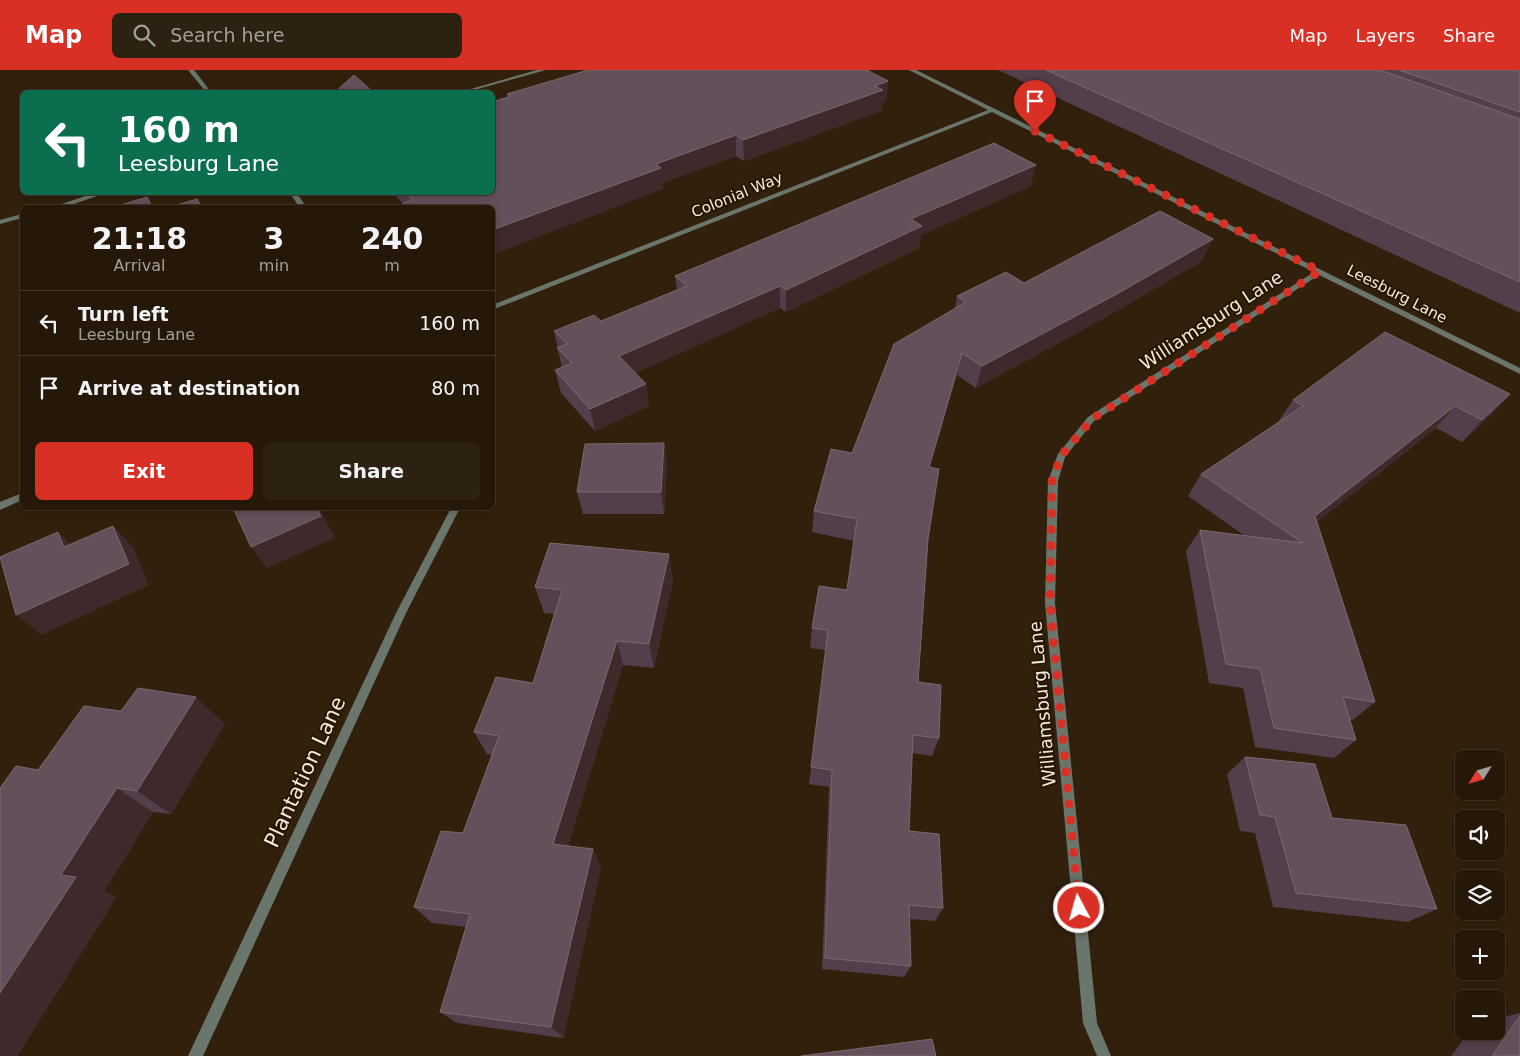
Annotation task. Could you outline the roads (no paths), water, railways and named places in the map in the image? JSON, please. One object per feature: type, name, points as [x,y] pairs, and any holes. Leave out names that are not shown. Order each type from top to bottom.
[{"type":"street","points":[[191,70],[208,90]]},
{"type":"street","points":[[470,90],[543,70]]},
{"type":"street","name":"Leesburg Lane","points":[[912,70],[1520,372]]},
{"type":"street","name":"Colonial Way","points":[[495,307],[992,110]]},
{"type":"street","points":[[63,205],[96,195]]},
{"type":"street","points":[[0,222],[20,217]]},
{"type":"street","name":"Williamsburg Lane","points":[[1104,1056],[1090,1023],[1050,603],[1052,481],[1061,456],[1092,419],[1320,271]]},
{"type":"street","points":[[0,506],[20,497]]},
{"type":"street","name":"Plantation Lane","points":[[195,1056],[402,611],[454,510]]}]
